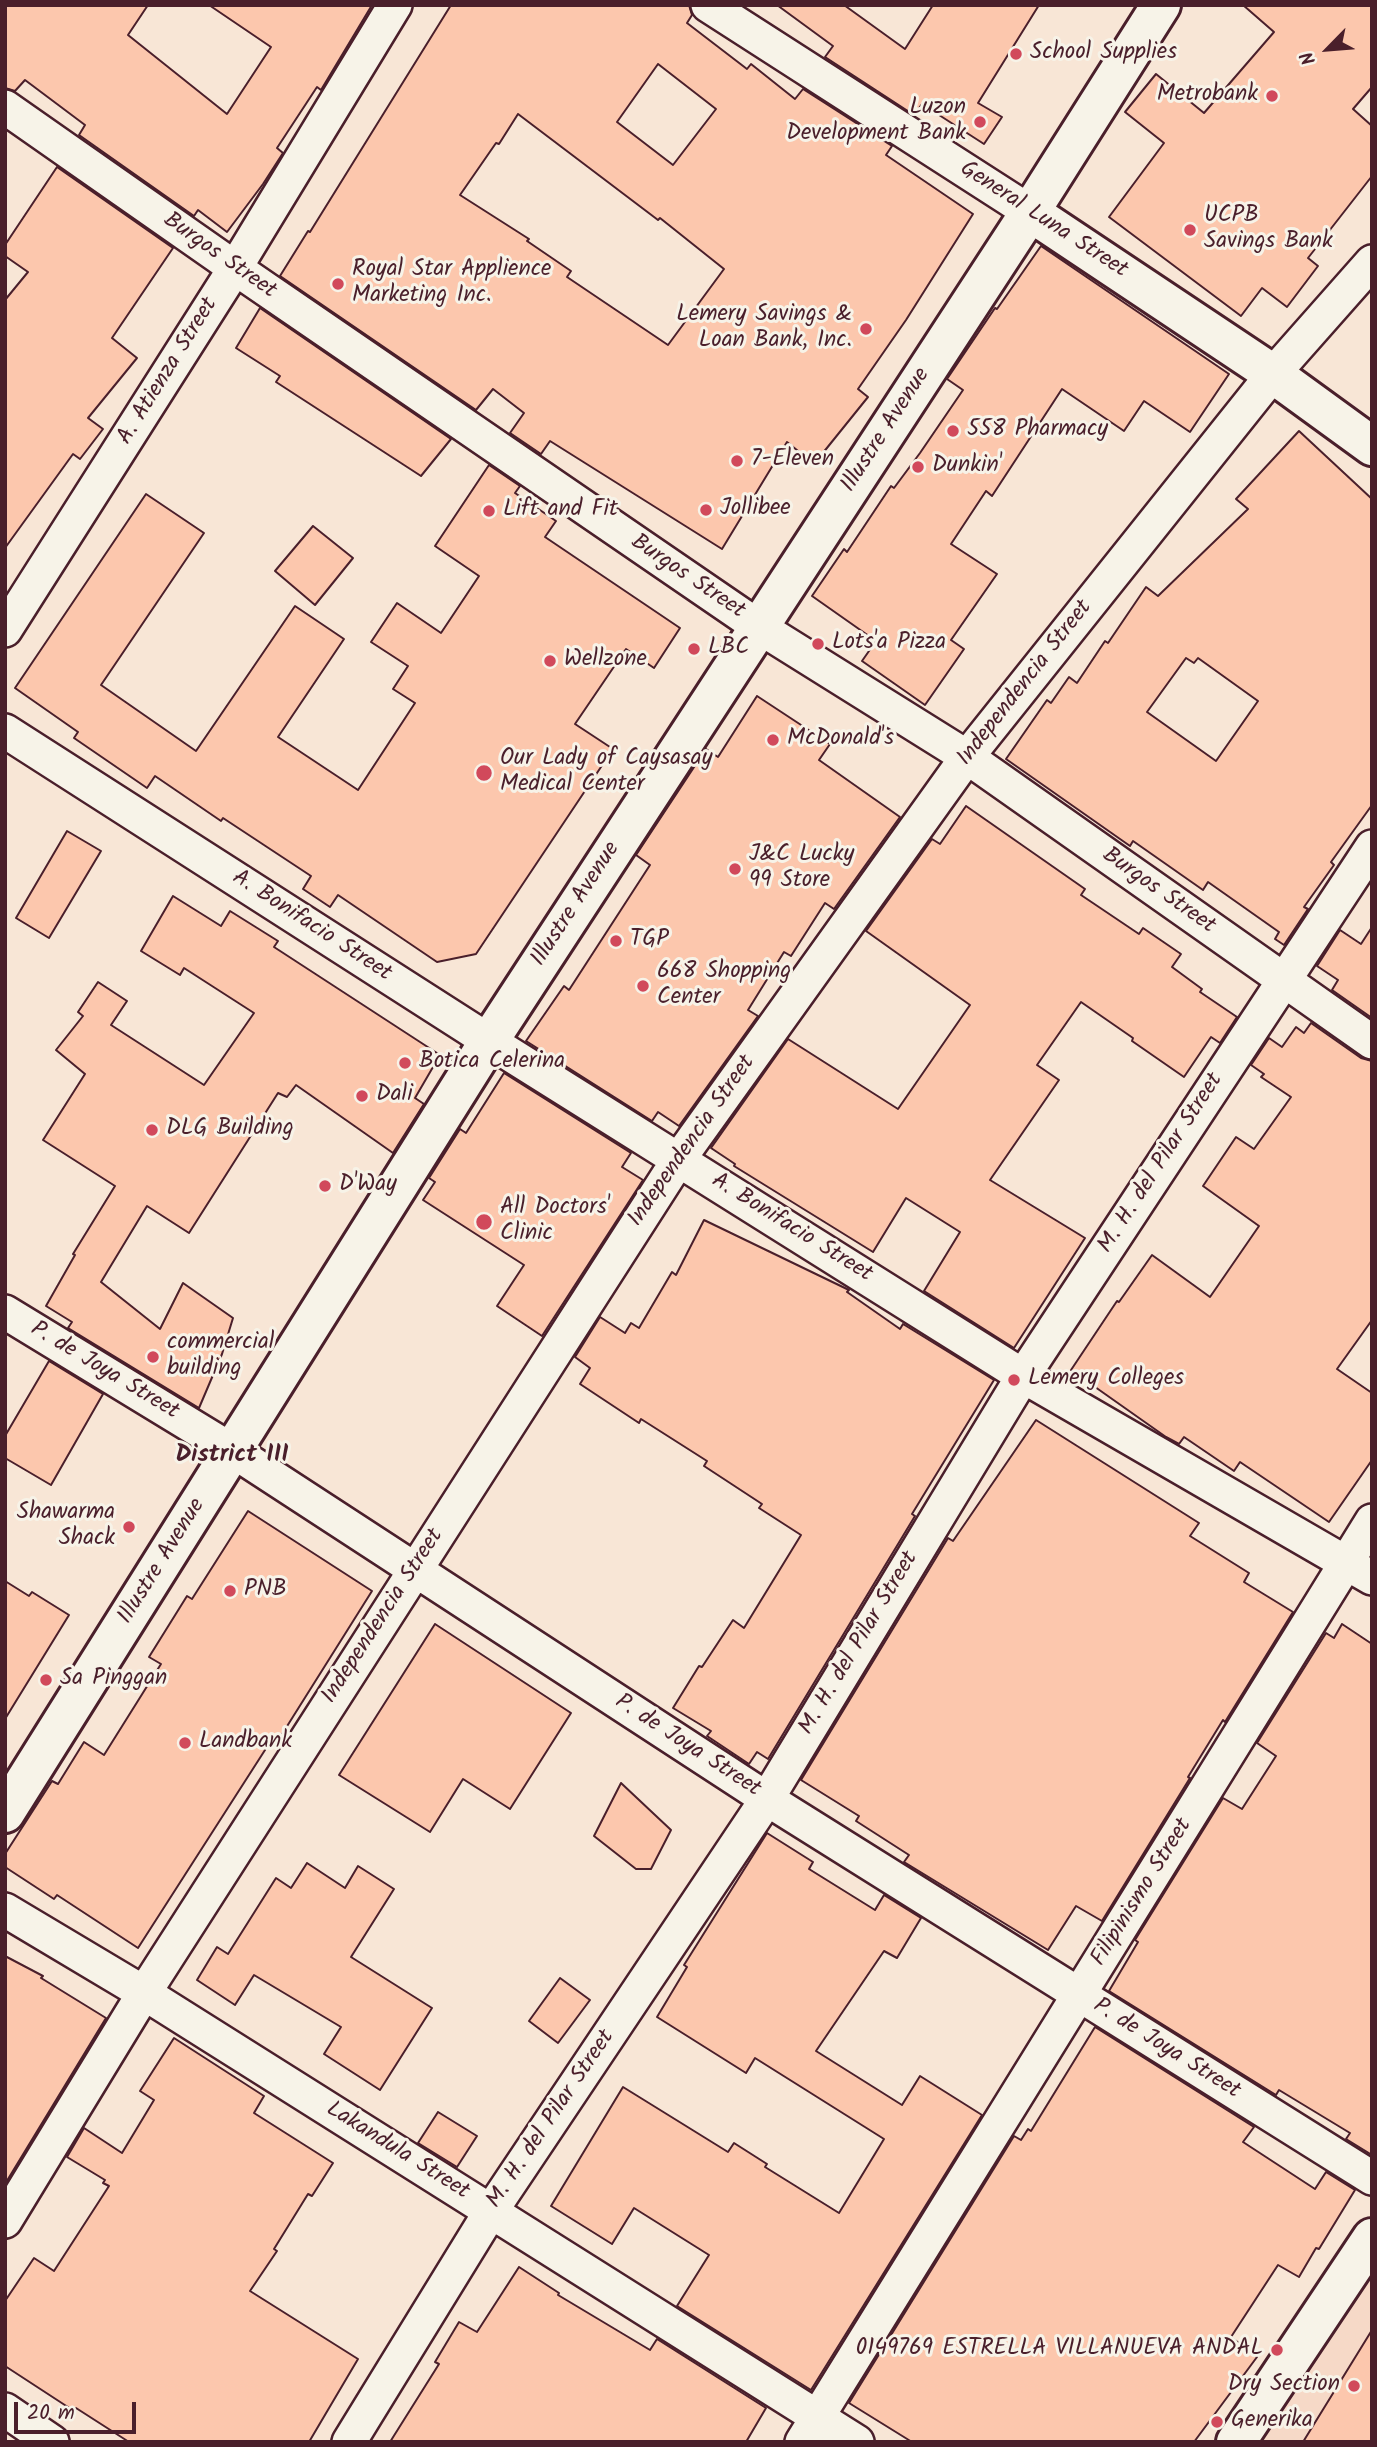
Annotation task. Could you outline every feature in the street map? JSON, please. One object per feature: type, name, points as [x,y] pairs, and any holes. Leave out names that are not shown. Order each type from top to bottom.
[{"type":"main road","name":"Illustre Avenue","points":[[5,1813],[489,1041],[1030,212],[1161,5]]},
{"type":"main road","name":"General Luna Street","points":[[1030,212],[1273,374],[1372,446]]},
{"type":"main road","points":[[1236,2442],[1372,2238]]},
{"type":"street","name":"A. Atienza Street","points":[[5,630],[234,268],[395,5]]},
{"type":"street","name":"General Luna Street","points":[[708,5],[1030,212]]},
{"type":"street","name":"Burgos Street","points":[[5,107],[234,268],[759,627],[967,757],[1372,1042]]},
{"type":"street","name":"Independencia Street","points":[[5,2221],[144,1993],[679,1158],[967,757],[1273,374],[1372,262]]},
{"type":"street","name":"A. Bonifacio Street","points":[[5,731],[489,1041],[1023,1376],[1359,1570]]},
{"type":"street","name":"M. H. del Pilar Street","points":[[349,2442],[491,2211],[766,1799],[1023,1376],[1372,847]]},
{"type":"street","name":"P. de Joya Street","points":[[5,1312],[233,1451],[766,1799],[1372,2178]]},
{"type":"street","name":"Filipinismo Street","points":[[809,2429],[1080,1996],[1359,1570],[1372,1521]]},
{"type":"street","name":"Lakandula Street","points":[[5,1910],[144,1993],[491,2211],[809,2429],[857,2442]]},
{"type":"street","points":[[5,2410],[52,2442]]},
{"type":"shaded area","points":[[1372,2277],[1372,2442],[1259,2442]]},
{"type":"building","points":[[5,5],[148,5],[128,35],[227,114],[271,47],[209,5],[372,5],[321,90],[317,87],[277,148],[283,153],[227,232],[198,210],[194,216],[79,135],[85,125],[25,80],[15,91],[5,88]]},
{"type":"building","points":[[451,5],[689,5],[692,15],[687,23],[747,69],[751,64],[795,99],[803,89],[892,146],[886,155],[973,214],[906,320],[858,389],[868,397],[814,464],[787,442],[722,549],[550,441],[541,454],[510,433],[524,413],[493,389],[476,410],[280,276],[308,231],[310,232]],"holes":[[[658,64],[716,109],[673,165],[617,122]],[[518,114],[658,220],[660,218],[724,269],[668,345],[567,277],[571,271],[527,241],[529,239],[460,195]]]},
{"type":"building","points":[[777,5],[844,5],[905,49],[933,5],[1039,5],[978,103],[1002,117],[984,144],[922,104],[914,115],[825,57],[833,46]]},
{"type":"building","points":[[1243,5],[1372,5],[1372,87],[1353,109],[1372,126],[1372,176],[1308,258],[1318,266],[1287,307],[1262,288],[1241,316],[1109,217],[1164,143],[1125,112],[1156,74],[1204,113],[1274,32]]},
{"type":"building","points":[[57,167],[173,248],[112,338],[137,358],[88,418],[103,429],[80,459],[73,454],[5,548],[5,300],[28,272],[5,256],[5,245]]},
{"type":"building","points":[[1041,246],[1229,374],[1190,432],[1144,401],[1124,431],[1062,389],[992,496],[986,491],[951,544],[997,574],[951,640],[964,649],[925,705],[862,661],[876,641],[812,596],[844,549],[847,552],[891,486],[894,488],[920,453],[963,390],[947,379]]},
{"type":"building","points":[[260,308],[451,439],[421,476],[276,382],[280,376],[236,348]]},
{"type":"building","points":[[1299,431],[1372,499],[1372,805],[1331,862],[1334,865],[1304,907],[1308,909],[1284,945],[1275,939],[1279,932],[1208,882],[1203,890],[1133,841],[1130,846],[1006,759],[1047,700],[1051,703],[1069,677],[1077,683],[1146,587],[1158,596],[1248,509],[1236,499]],"holes":[[[1186,658],[1194,663],[1198,658],[1258,701],[1216,761],[1147,712]]]},
{"type":"building","points":[[489,465],[520,486],[515,493],[556,521],[545,537],[680,628],[654,668],[626,649],[575,724],[613,749],[476,954],[437,962],[338,895],[330,907],[303,889],[311,876],[223,818],[221,821],[155,776],[147,788],[74,738],[78,732],[15,688],[146,494],[204,533],[101,685],[196,751],[295,606],[344,639],[278,737],[358,790],[415,703],[393,689],[408,666],[371,642],[397,603],[441,633],[479,576],[435,546]]},
{"type":"building","points":[[313,526],[353,558],[315,605],[275,571]]},
{"type":"building","points":[[757,696],[830,744],[819,760],[900,817],[834,909],[825,903],[791,956],[784,952],[748,1010],[758,1016],[679,1126],[658,1112],[652,1121],[526,1041],[564,986],[569,990],[650,865],[636,855],[706,749],[718,757]]},
{"type":"building","points":[[966,806],[1085,889],[1081,895],[1139,934],[1143,928],[1181,954],[1172,967],[1202,989],[1200,992],[1237,1017],[1220,1043],[1211,1037],[1184,1077],[1081,1002],[1037,1065],[1059,1080],[990,1180],[1085,1238],[1014,1348],[924,1291],[960,1232],[906,1198],[873,1252],[734,1166],[735,1164],[711,1148],[788,1039],[898,1109],[970,1005],[866,931],[932,839],[940,844]]},
{"type":"building","points":[[67,831],[101,851],[49,938],[16,918]]},
{"type":"building","points":[[173,896],[221,926],[230,911],[278,941],[274,947],[440,1055],[415,1098],[424,1104],[393,1153],[296,1085],[287,1097],[278,1093],[189,1233],[147,1206],[101,1282],[160,1329],[183,1283],[233,1318],[222,1354],[199,1408],[68,1328],[72,1322],[46,1306],[75,1255],[73,1254],[115,1186],[43,1140],[85,1074],[56,1050],[83,1016],[78,1012],[98,982],[127,1001],[111,1025],[204,1085],[254,1013],[184,968],[180,975],[141,951]]},
{"type":"building","points":[[1372,927],[1372,1018],[1332,990],[1338,980],[1317,966],[1340,930],[1361,944]]},
{"type":"building","points":[[1311,1023],[1361,1058],[1372,1061],[1372,1320],[1337,1369],[1372,1393],[1372,1460],[1329,1522],[1240,1462],[1234,1471],[1184,1437],[1179,1444],[1166,1437],[1071,1370],[1117,1301],[1119,1302],[1152,1255],[1210,1297],[1259,1226],[1203,1186],[1236,1137],[1254,1149],[1291,1097],[1261,1077],[1264,1074],[1251,1065],[1269,1038],[1282,1047],[1296,1027],[1304,1033]]},
{"type":"building","points":[[504,1073],[631,1153],[622,1167],[643,1180],[542,1336],[497,1306],[524,1265],[423,1200],[435,1182],[429,1178],[460,1129],[466,1133]]},
{"type":"building","points":[[704,1220],[849,1290],[847,1292],[900,1329],[903,1324],[994,1380],[768,1759],[757,1752],[749,1764],[707,1736],[711,1731],[673,1708],[699,1666],[702,1667],[733,1620],[744,1628],[801,1535],[759,1508],[762,1504],[704,1466],[707,1461],[641,1419],[639,1423],[580,1384],[590,1368],[575,1357],[600,1317],[625,1333],[631,1323],[639,1328],[672,1272],[676,1275]]},
{"type":"building","points":[[49,1361],[103,1394],[51,1485],[5,1458],[5,1436]]},
{"type":"building","points":[[1036,1420],[1199,1523],[1190,1536],[1249,1573],[1244,1582],[1293,1612],[1225,1722],[1223,1720],[1102,1921],[1076,1906],[1048,1950],[904,1862],[909,1855],[856,1821],[859,1816],[801,1780],[948,1538],[953,1541]]},
{"type":"building","points":[[248,1511],[372,1591],[279,1739],[274,1736],[138,1948],[57,1895],[54,1899],[5,1867],[5,1854],[52,1781],[58,1784],[84,1742],[104,1755],[161,1664],[149,1657],[187,1596],[192,1599]]},
{"type":"building","points":[[5,1581],[29,1596],[32,1592],[69,1615],[5,1719]]},
{"type":"building","points":[[435,1624],[571,1713],[510,1809],[463,1779],[430,1832],[339,1775]]},
{"type":"building","points":[[1342,1624],[1372,1644],[1372,2155],[1346,2139],[1350,2133],[1279,2090],[1276,2095],[1109,1991],[1138,1942],[1135,1940],[1223,1798],[1242,1809],[1276,1756],[1257,1743],[1326,1633],[1334,1638]]},
{"type":"building","points":[[621,1783],[671,1830],[651,1869],[636,1869],[594,1836]]},
{"type":"building","points":[[767,1833],[813,1862],[809,1869],[875,1910],[884,1895],[921,1918],[897,1958],[884,1951],[816,2051],[902,2105],[920,2076],[982,2115],[811,2390],[677,2306],[709,2255],[634,2208],[612,2244],[551,2206],[623,2087],[728,2152],[734,2143],[767,2164],[765,2167],[839,2213],[884,2139],[755,2058],[746,2073],[657,2017],[687,1967],[684,1965]]},
{"type":"building","points":[[307,1863],[345,1888],[358,1866],[394,1889],[351,1957],[432,2008],[380,2090],[324,2054],[341,2027],[254,1975],[235,2005],[197,1980],[217,1947],[228,1954],[276,1878],[291,1888]]},
{"type":"building","points":[[5,1956],[43,1976],[41,1978],[106,2018],[5,2184]]},
{"type":"building","points":[[560,1978],[590,2000],[558,2043],[529,2021]]},
{"type":"building","points":[[1095,2027],[1254,2127],[1243,2142],[1315,2189],[1326,2172],[1355,2190],[1299,2277],[1278,2265],[1231,2337],[1257,2357],[1194,2442],[912,2442],[849,2403],[1014,2136],[1021,2140],[1028,2129],[1031,2131]]},
{"type":"building","points":[[174,2038],[264,2096],[254,2113],[333,2163],[312,2196],[308,2194],[274,2249],[277,2251],[250,2291],[358,2359],[309,2442],[129,2442],[76,2408],[74,2411],[5,2366],[5,2301],[34,2258],[54,2271],[109,2186],[103,2183],[105,2180],[67,2157],[84,2128],[122,2153],[154,2100],[140,2091]]},
{"type":"building","points":[[438,2112],[477,2136],[457,2167],[418,2143]]},
{"type":"building","points":[[519,2267],[559,2293],[558,2295],[650,2350],[657,2339],[766,2408],[746,2442],[390,2442],[439,2364],[435,2362],[459,2322],[477,2332]]},
{"type":"building","name":"Dry Section","points":[[1372,2330],[1372,2442],[1303,2442]]},
{"type":"place","name":"School Supplies","points":[[1016,54]]},
{"type":"place","name":"Metrobank","points":[[1272,96]]},
{"type":"place","name":"Luzon Development Bank","points":[[980,122]]},
{"type":"place","name":"UCPB Savings Bank","points":[[1190,230]]},
{"type":"place","name":"Royal Star Applience Marketing Inc.","points":[[338,284]]},
{"type":"place","name":"Lemery Savings & Loan Bank, Inc.","points":[[866,329]]},
{"type":"place","name":"558 Pharmacy","points":[[953,431]]},
{"type":"place","name":"7-Eleven","points":[[737,461]]},
{"type":"place","name":"Dunkin'","points":[[918,467]]},
{"type":"place","name":"Jollibee","points":[[706,510]]},
{"type":"place","name":"Lift and Fit","points":[[489,511]]},
{"type":"place","name":"Lots'a Pizza","points":[[818,644]]},
{"type":"place","name":"LBC","points":[[694,649]]},
{"type":"place","name":"Wellzone","points":[[550,661]]},
{"type":"place","name":"McDonald's","points":[[773,740]]},
{"type":"place","name":"Our Lady of Caysasay Medical Center","points":[[484,773]]},
{"type":"place","name":"J&C Lucky 99 Store","points":[[735,869]]},
{"type":"place","name":"TGP","points":[[616,941]]},
{"type":"place","name":"668 Shopping Center","points":[[643,986]]},
{"type":"place","name":"Botica Celerina","points":[[405,1063]]},
{"type":"place","name":"Dali","points":[[362,1096]]},
{"type":"place","name":"DLG Building","points":[[152,1130]]},
{"type":"place","name":"D'Way","points":[[325,1186]]},
{"type":"place","name":"All Doctors' Clinic","points":[[484,1222]]},
{"type":"place","name":"commercial building","points":[[153,1357]]},
{"type":"place","name":"Lemery Colleges","points":[[1014,1380]]},
{"type":"place","name":"Shawarma Shack","points":[[129,1527]]},
{"type":"place","name":"PNB","points":[[230,1591]]},
{"type":"place","name":"Sa Pinggan","points":[[46,1680]]},
{"type":"place","name":"Landbank","points":[[185,1743]]},
{"type":"place","name":"0149769 ESTRELLA VILLANUEVA ANDAL","points":[[1277,2350]]},
{"type":"place","name":"Dry Section","points":[[1354,2386]]},
{"type":"place","name":"Generika","points":[[1217,2422]]},
{"type":"district","name":"District III","points":[[232,1457]]}]
